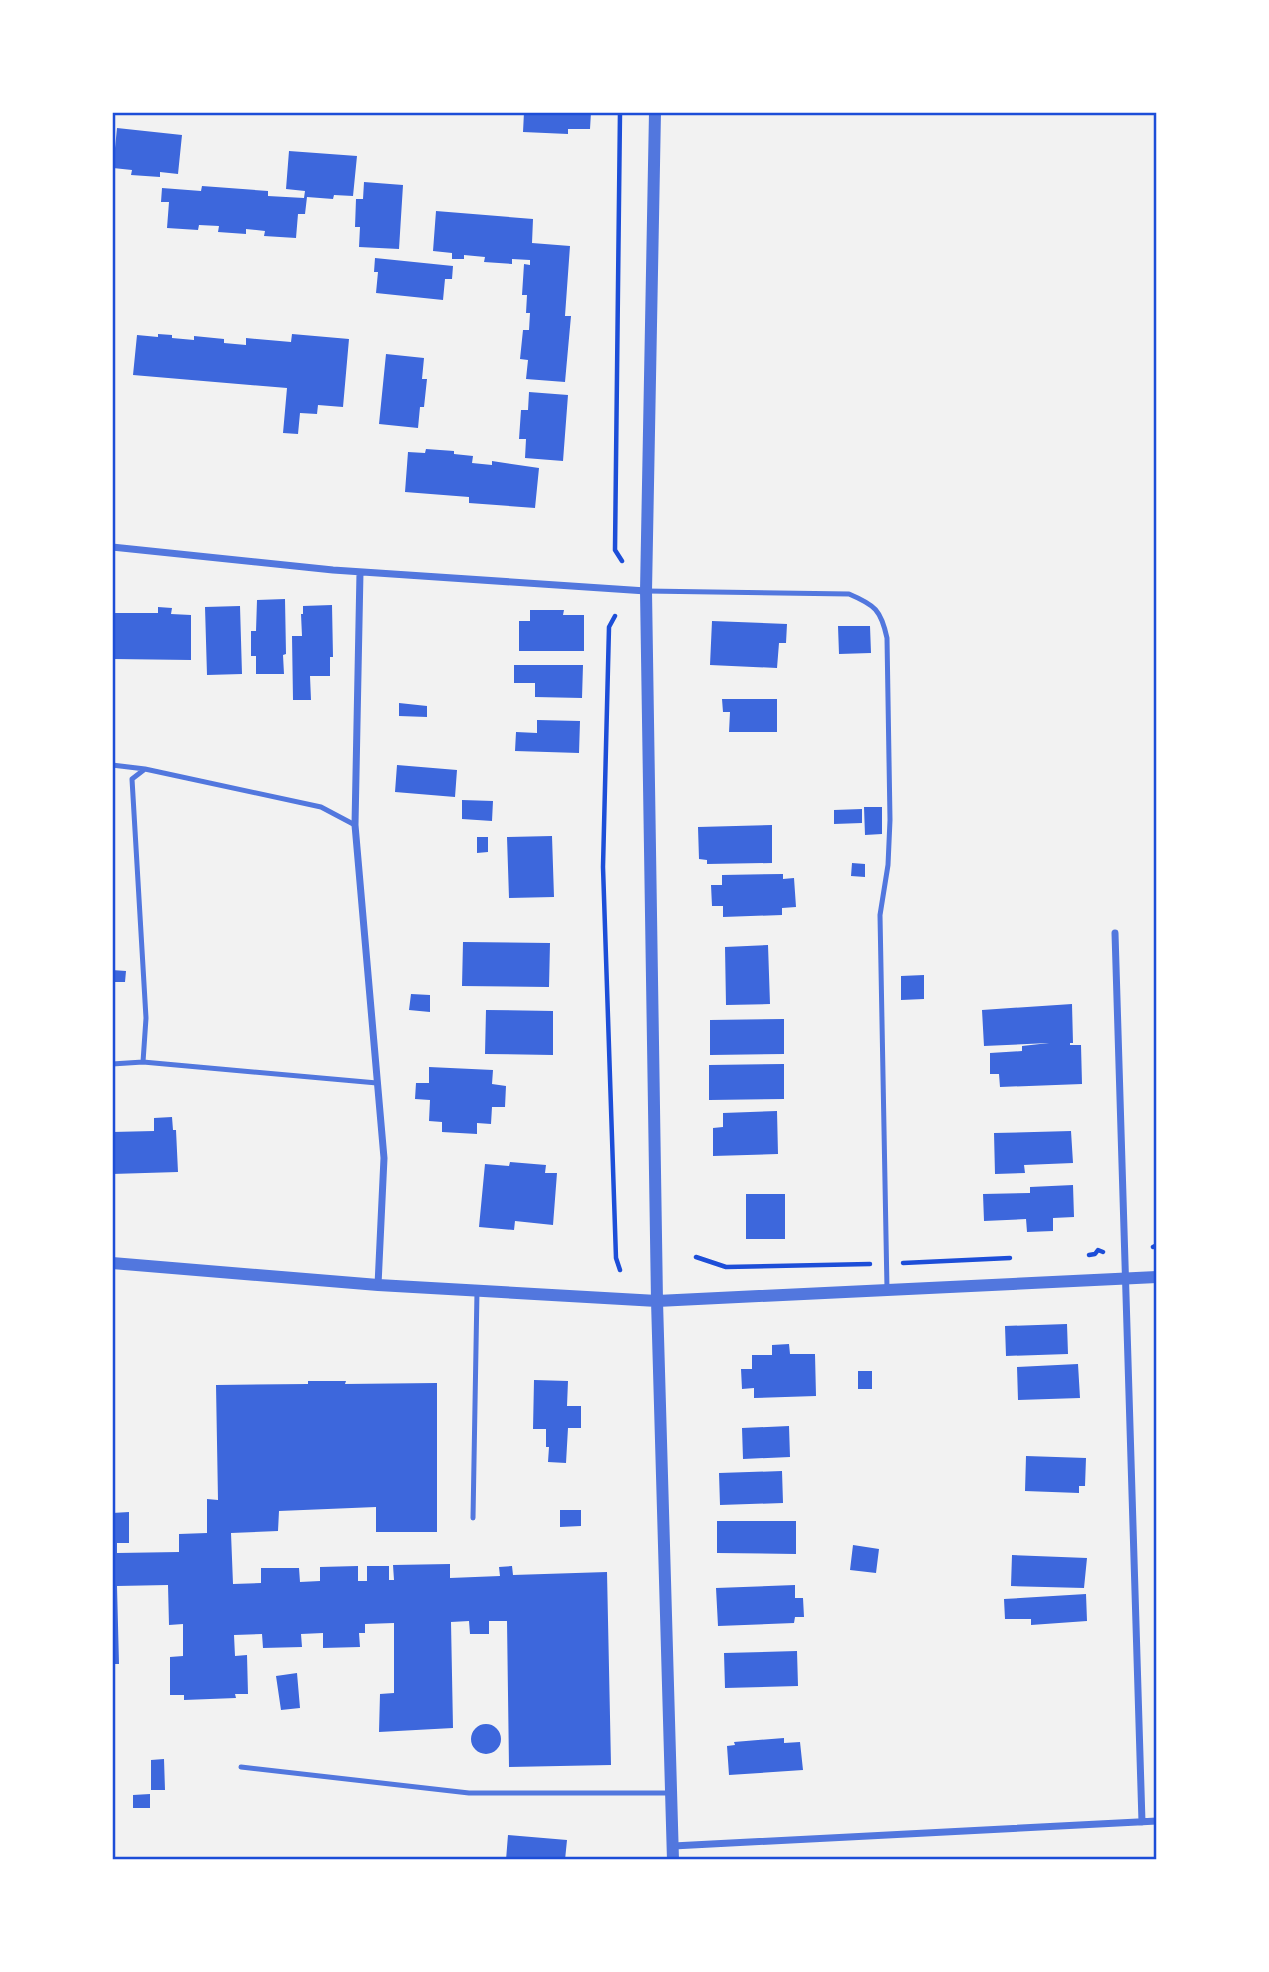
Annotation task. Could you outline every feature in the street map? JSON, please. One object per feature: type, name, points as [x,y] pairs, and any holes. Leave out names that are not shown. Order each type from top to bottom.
[{"type":"street","points":[[655,112],[646,591],[657,1301],[673,1860]]},
{"type":"street","points":[[112,547],[360,572],[646,591]]},
{"type":"street","points":[[360,572],[355,825],[385,1177],[378,1285]]},
{"type":"street","points":[[1115,933],[1142,1822]]},
{"type":"street","points":[[112,1263],[378,1285],[657,1301],[1157,1277]]},
{"type":"street","points":[[673,1846],[1157,1821]]},
{"type":"lane","points":[[646,591],[849,594],[868,602],[882,616],[887,638],[890,820],[888,865],[880,915],[887,1290]]},
{"type":"lane","points":[[112,765],[145,769],[321,807],[355,825]]},
{"type":"lane","points":[[143,1062],[146,1018],[132,779],[145,769]]},
{"type":"lane","points":[[112,1064],[143,1062],[377,1083]]},
{"type":"lane","points":[[473,1518],[477,1291]]},
{"type":"lane","points":[[241,1767],[469,1793],[672,1793]]},
{"type":"path","points":[[620,112],[615,550],[622,561]]},
{"type":"path","points":[[615,616],[608,627],[603,867],[616,1258],[620,1270]]},
{"type":"building","points":[[524,112],[591,112],[590,129],[568,129],[568,134],[523,132]]},
{"type":"building","points":[[117,128],[182,135],[178,174],[160,172],[160,177],[131,175],[132,170],[113,168]]},
{"type":"building","points":[[289,151],[357,156],[353,196],[334,195],[333,199],[307,197],[305,214],[298,214],[296,238],[264,236],[265,231],[246,229],[246,234],[218,232],[219,226],[199,225],[198,230],[167,228],[169,202],[161,202],[162,188],[201,191],[202,186],[268,191],[268,196],[304,198],[305,191],[286,189]]},
{"type":"building","points":[[364,182],[403,185],[399,249],[359,247],[360,227],[355,227],[356,199],[363,199]]},
{"type":"building","points":[[436,211],[533,219],[532,243],[570,246],[565,316],[571,316],[565,382],[526,379],[528,360],[520,359],[523,330],[529,330],[527,295],[522,295],[524,264],[530,265],[530,260],[512,259],[512,264],[484,262],[485,257],[464,255],[464,259],[452,259],[452,253],[433,251]]},
{"type":"building","points":[[375,258],[453,266],[452,279],[445,279],[443,300],[376,293],[378,272],[374,272]]},
{"type":"building","points":[[158,334],[194,340],[194,336],[224,339],[224,343],[246,345],[246,338],[291,342],[292,334],[349,339],[343,407],[318,405],[317,414],[300,413],[298,434],[283,433],[287,388],[133,375],[137,335],[158,337]]},
{"type":"building","points":[[386,354],[424,358],[422,379],[427,379],[424,407],[420,407],[418,428],[379,424]]},
{"type":"building","points":[[529,392],[568,395],[563,461],[525,458],[526,439],[519,439],[521,410],[528,410]]},
{"type":"building","points":[[426,449],[454,451],[454,454],[473,456],[472,463],[492,465],[492,461],[539,468],[535,508],[469,503],[469,497],[405,492],[408,452],[425,453]]},
{"type":"building","points":[[285,599],[284,674],[256,674],[256,656],[251,656],[251,631],[256,631],[257,600]]},
{"type":"building","points":[[332,605],[333,657],[330,657],[330,676],[310,676],[311,700],[293,700],[292,636],[302,636],[303,606]]},
{"type":"building","points":[[240,606],[242,674],[207,675],[205,607]]},
{"type":"building","points":[[158,607],[172,608],[171,614],[191,615],[191,660],[113,659],[113,613],[158,613]]},
{"type":"building","points":[[530,610],[564,610],[563,615],[584,615],[584,651],[519,651],[519,621],[530,621]]},
{"type":"building","points":[[712,621],[787,624],[786,643],[779,643],[777,668],[710,665]]},
{"type":"building","points":[[838,626],[870,626],[871,653],[839,654]]},
{"type":"building","points":[[514,665],[583,665],[582,698],[535,697],[535,683],[514,683]]},
{"type":"building","points":[[722,699],[777,699],[777,732],[729,732],[730,712],[723,712]]},
{"type":"building","points":[[399,703],[427,706],[427,717],[399,716]]},
{"type":"building","points":[[537,720],[580,721],[579,753],[515,751],[516,732],[537,733]]},
{"type":"building","points":[[397,765],[457,770],[455,797],[395,792]]},
{"type":"building","points":[[462,800],[493,801],[492,821],[462,819]]},
{"type":"building","points":[[864,807],[882,807],[882,834],[865,835]]},
{"type":"building","points":[[862,809],[862,823],[834,824],[834,810]]},
{"type":"building","points":[[772,825],[772,863],[707,864],[707,860],[699,859],[698,827]]},
{"type":"building","points":[[552,836],[554,897],[509,898],[507,837]]},
{"type":"building","points":[[477,837],[488,837],[488,852],[477,853]]},
{"type":"building","points":[[852,863],[865,864],[865,877],[851,876]]},
{"type":"building","points":[[783,874],[783,879],[794,878],[796,907],[782,908],[782,915],[723,917],[723,906],[712,906],[711,885],[722,885],[722,875]]},
{"type":"building","points":[[463,942],[550,943],[549,987],[462,986]]},
{"type":"building","points":[[768,945],[770,1004],[726,1005],[725,947]]},
{"type":"building","points":[[112,970],[126,971],[125,982],[112,982]]},
{"type":"building","points":[[924,975],[924,999],[901,1000],[901,976]]},
{"type":"building","points":[[411,994],[430,995],[430,1012],[409,1010]]},
{"type":"building","points":[[1072,1004],[1073,1043],[1070,1045],[1081,1045],[1082,1084],[1000,1087],[999,1074],[990,1074],[990,1053],[1022,1051],[1022,1046],[1049,1043],[984,1046],[982,1010]]},
{"type":"building","points":[[486,1010],[553,1011],[553,1055],[485,1054]]},
{"type":"building","points":[[784,1019],[784,1054],[710,1055],[710,1020]]},
{"type":"building","points":[[784,1064],[784,1099],[709,1100],[709,1065]]},
{"type":"building","points":[[429,1067],[493,1070],[492,1084],[506,1086],[505,1107],[492,1107],[491,1124],[477,1123],[477,1134],[442,1132],[442,1122],[429,1121],[430,1100],[415,1099],[416,1083],[429,1083]]},
{"type":"building","points":[[777,1111],[778,1154],[713,1156],[713,1128],[723,1127],[723,1113]]},
{"type":"building","points":[[172,1117],[173,1130],[176,1130],[178,1172],[112,1174],[112,1132],[154,1131],[154,1118]]},
{"type":"building","points":[[1071,1131],[1073,1163],[1024,1165],[1025,1173],[995,1174],[994,1133]]},
{"type":"building","points":[[510,1162],[546,1165],[545,1173],[557,1173],[553,1225],[515,1221],[514,1230],[479,1227],[485,1164],[509,1166]]},
{"type":"building","points":[[1073,1185],[1074,1217],[1053,1218],[1053,1231],[1027,1232],[1026,1219],[984,1221],[983,1194],[1030,1193],[1030,1187]]},
{"type":"building","points":[[746,1194],[785,1194],[785,1239],[746,1239]]},
{"type":"building","points":[[1067,1324],[1068,1354],[1006,1356],[1005,1326]]},
{"type":"building","points":[[789,1344],[790,1354],[815,1354],[816,1396],[754,1398],[754,1388],[742,1389],[741,1369],[752,1369],[752,1355],[772,1355],[772,1345]]},
{"type":"building","points":[[1078,1364],[1080,1398],[1018,1400],[1017,1367]]},
{"type":"building","points":[[858,1371],[872,1371],[872,1389],[858,1389]]},
{"type":"building","points":[[534,1380],[568,1381],[567,1406],[581,1406],[581,1428],[568,1428],[566,1463],[548,1462],[546,1429],[533,1429]]},
{"type":"building","points":[[308,1381],[346,1381],[345,1384],[437,1383],[437,1532],[376,1532],[376,1507],[279,1511],[278,1531],[231,1533],[233,1584],[261,1583],[261,1568],[299,1568],[300,1582],[320,1581],[320,1567],[358,1566],[358,1581],[367,1581],[367,1566],[389,1566],[389,1580],[394,1580],[393,1565],[450,1564],[450,1578],[500,1576],[499,1567],[512,1566],[513,1575],[607,1572],[611,1765],[509,1767],[507,1621],[489,1621],[489,1634],[470,1634],[469,1621],[451,1622],[453,1728],[379,1732],[380,1694],[394,1693],[394,1623],[365,1624],[365,1633],[359,1633],[360,1647],[323,1648],[323,1633],[301,1634],[302,1647],[263,1648],[262,1634],[234,1635],[235,1656],[247,1655],[248,1694],[235,1694],[236,1698],[184,1700],[184,1695],[170,1695],[170,1657],[183,1656],[183,1624],[169,1625],[168,1585],[117,1586],[119,1664],[112,1664],[112,1513],[129,1512],[129,1543],[117,1543],[117,1553],[179,1552],[179,1534],[207,1533],[207,1499],[218,1500],[216,1385],[308,1384]]},
{"type":"building","points":[[789,1426],[790,1457],[743,1459],[742,1428]]},
{"type":"building","points":[[1026,1456],[1086,1458],[1085,1486],[1079,1486],[1079,1493],[1025,1491]]},
{"type":"building","points":[[782,1471],[783,1503],[720,1505],[719,1473]]},
{"type":"building","points":[[560,1510],[581,1510],[581,1526],[560,1527]]},
{"type":"building","points":[[717,1521],[796,1521],[796,1554],[717,1553]]},
{"type":"building","points":[[853,1545],[879,1549],[876,1573],[850,1570]]},
{"type":"building","points":[[1012,1555],[1087,1558],[1084,1588],[1011,1586]]},
{"type":"building","points":[[795,1585],[795,1598],[803,1598],[804,1617],[795,1617],[794,1623],[718,1626],[716,1588]]},
{"type":"building","points":[[1086,1594],[1087,1621],[1031,1625],[1031,1619],[1005,1619],[1004,1599]]},
{"type":"building","points":[[797,1651],[798,1686],[725,1688],[724,1653]]},
{"type":"building","points":[[297,1673],[300,1708],[281,1710],[276,1676]]},
{"type":"building","points":[[486,1724],[497,1728],[501,1739],[497,1750],[486,1754],[475,1750],[471,1739],[475,1728]]},
{"type":"building","points":[[784,1738],[784,1743],[800,1742],[803,1770],[729,1775],[727,1746],[735,1745],[734,1742]]},
{"type":"building","points":[[164,1759],[165,1790],[151,1790],[151,1760]]},
{"type":"building","points":[[150,1794],[150,1808],[133,1808],[133,1795]]},
{"type":"building","points":[[508,1835],[567,1840],[565,1860],[506,1860]]}]
